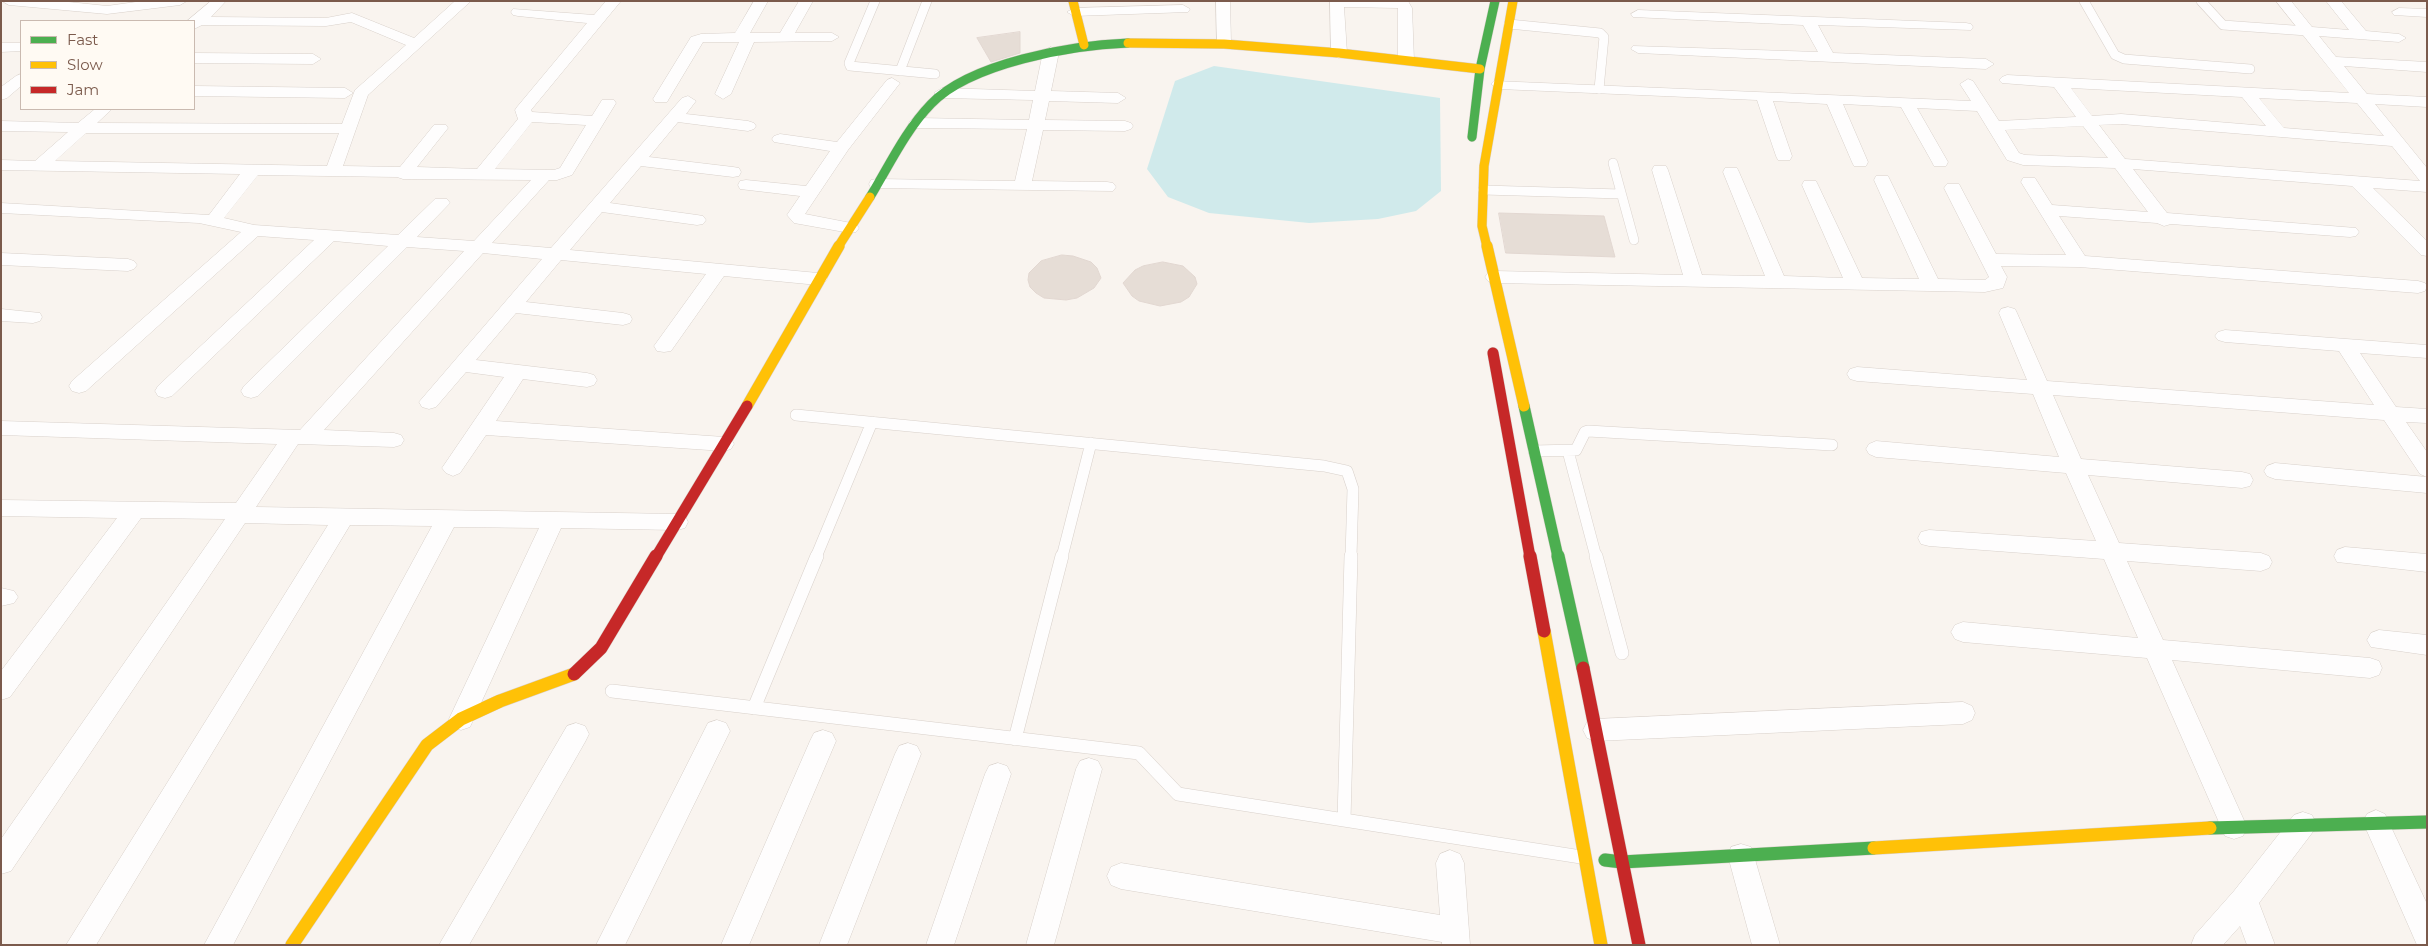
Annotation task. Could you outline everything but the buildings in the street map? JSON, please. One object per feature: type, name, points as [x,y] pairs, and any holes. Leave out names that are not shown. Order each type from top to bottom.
[{"type":"street","points":[[9,1],[107,10],[180,1]]},
{"type":"street","points":[[195,22],[219,1]]},
{"type":"street","points":[[333,171],[361,94],[464,1]]},
{"type":"street","points":[[527,117],[523,110],[559,64],[614,1]]},
{"type":"street","points":[[723,94],[761,1]]},
{"type":"street","points":[[785,37],[806,1]]},
{"type":"street","points":[[1223,1],[1224,44]]},
{"type":"street","points":[[1470,148],[1480,69],[1495,1]]},
{"type":"street","points":[[1513,1],[1484,166],[1482,226],[1596,730],[1640,945]]},
{"type":"street","points":[[2283,1],[2427,179]]},
{"type":"street","points":[[2333,1],[2361,35]]},
{"type":"street","points":[[1339,53],[1337,2],[1403,4],[1406,8],[1406,61]]},
{"type":"street","points":[[1084,45],[1073,6],[1183,9]]},
{"type":"street","points":[[94,20],[107,10]]},
{"type":"street","points":[[518,12],[598,20]]},
{"type":"street","points":[[2399,12],[2427,13]]},
{"type":"street","points":[[1638,14],[1966,27]]},
{"type":"street","points":[[195,22],[326,22],[352,17],[417,44]]},
{"type":"street","points":[[1808,21],[1825,57]]},
{"type":"street","points":[[2307,31],[2399,38]]},
{"type":"street","points":[[661,99],[696,40],[701,38],[832,38]]},
{"type":"street","points":[[292,945],[427,745],[461,719],[500,701],[575,674],[601,648],[769,369],[818,279],[917,123],[942,93],[966,78],[1051,52],[1084,45],[1224,44],[1339,53],[1480,69]]},
{"type":"street","points":[[1,48],[20,47]]},
{"type":"street","points":[[1638,49],[1986,64]]},
{"type":"street","points":[[1022,185],[1051,52]]},
{"type":"street","points":[[195,58],[314,59]]},
{"type":"street","points":[[2331,61],[2427,67]]},
{"type":"street","points":[[850,228],[797,218],[797,213],[841,148],[896,77]]},
{"type":"street","points":[[2007,80],[2427,102]]},
{"type":"street","points":[[2059,83],[2164,220]]},
{"type":"street","points":[[1499,84],[1982,106]]},
{"type":"street","points":[[1968,84],[2013,156],[2018,159],[2121,164],[2427,187]]},
{"type":"street","points":[[195,91],[345,93]]},
{"type":"street","points":[[2246,92],[2279,132]]},
{"type":"street","points":[[942,93],[1118,98]]},
{"type":"street","points":[[1763,96],[1784,156]]},
{"type":"street","points":[[1833,99],[1860,162]]},
{"type":"street","points":[[429,402],[688,101]]},
{"type":"street","points":[[1906,102],[1940,162]]},
{"type":"street","points":[[1,165],[38,167],[254,168],[403,174],[544,176],[564,173],[608,103]]},
{"type":"street","points":[[38,167],[103,110]]},
{"type":"street","points":[[527,117],[597,121]]},
{"type":"street","points":[[482,175],[527,117]]},
{"type":"street","points":[[674,117],[748,126]]},
{"type":"street","points":[[1995,126],[2089,120],[2146,121],[2397,142]]},
{"type":"street","points":[[917,123],[1125,126]]},
{"type":"street","points":[[1,126],[83,128],[338,128]]},
{"type":"street","points":[[403,174],[440,128]]},
{"type":"street","points":[[780,139],[841,148]]},
{"type":"street","points":[[637,160],[733,172]]},
{"type":"street","points":[[213,221],[254,168]]},
{"type":"street","points":[[1660,170],[1694,280]]},
{"type":"street","points":[[1731,172],[1777,282]]},
{"type":"street","points":[[1,862],[241,513],[298,438],[544,176]]},
{"type":"street","points":[[1882,180],[1931,284]]},
{"type":"street","points":[[2029,182],[2079,261]]},
{"type":"street","points":[[2357,182],[2427,251]]},
{"type":"street","points":[[877,184],[1107,187]]},
{"type":"street","points":[[1810,184],[1855,283]]},
{"type":"street","points":[[746,185],[811,192]]},
{"type":"street","points":[[1494,277],[1985,286],[1996,284],[1998,277],[1953,188]]},
{"type":"street","points":[[252,392],[441,203]]},
{"type":"street","points":[[597,206],[697,220]]},
{"type":"street","points":[[1,208],[199,218],[254,230],[478,247],[818,279]]},
{"type":"street","points":[[2047,210],[2164,220],[2350,232]]},
{"type":"street","points":[[79,386],[254,230]]},
{"type":"street","points":[[165,391],[328,237]]},
{"type":"street","points":[[1,259],[128,265]]},
{"type":"street","points":[[1990,260],[2079,261],[2418,287]]},
{"type":"street","points":[[664,346],[719,270]]},
{"type":"street","points":[[512,306],[623,319]]},
{"type":"street","points":[[2008,313],[2074,467],[2234,827]]},
{"type":"street","points":[[1,316],[34,317]]},
{"type":"street","points":[[2225,336],[2427,352]]},
{"type":"street","points":[[1492,343],[1601,945]]},
{"type":"street","points":[[2346,347],[2427,468]]},
{"type":"street","points":[[461,364],[587,380]]},
{"type":"street","points":[[453,468],[518,372]]},
{"type":"street","points":[[1857,374],[2040,389],[2427,416]]},
{"type":"street","points":[[481,427],[724,444]]},
{"type":"street","points":[[1,428],[394,440]]},
{"type":"street","points":[[1876,448],[2074,467],[2242,480]]},
{"type":"street","points":[[2275,471],[2427,485]]},
{"type":"street","points":[[1,508],[677,522]]},
{"type":"street","points":[[2,688],[134,511]]},
{"type":"street","points":[[80,945],[344,516]]},
{"type":"street","points":[[218,945],[448,518]]},
{"type":"street","points":[[461,719],[554,520]]},
{"type":"street","points":[[1929,538],[2261,562]]},
{"type":"street","points":[[2345,556],[2427,563]]},
{"type":"street","points":[[1963,632],[2370,668]]},
{"type":"street","points":[[2379,640],[2427,645]]},
{"type":"street","points":[[1596,730],[1962,713]]},
{"type":"street","points":[[610,945],[717,731]]},
{"type":"street","points":[[453,945],[576,734]]},
{"type":"street","points":[[735,945],[823,741]]},
{"type":"street","points":[[833,945],[908,754]]},
{"type":"street","points":[[1040,945],[1089,769]]},
{"type":"street","points":[[940,945],[998,774]]},
{"type":"street","points":[[2376,822],[2427,936]]},
{"type":"street","points":[[1585,857],[1622,862],[2234,827],[2427,822]]},
{"type":"street","points":[[2205,945],[2244,900],[2303,824]]},
{"type":"street","points":[[1741,856],[1766,945]]},
{"type":"street","points":[[1121,876],[1455,938],[1450,862]]},
{"type":"street","points":[[2244,900],[2261,945]]},
{"type":"lane","points":[[875,1],[849,63],[850,66],[896,77],[935,74]]},
{"type":"lane","points":[[896,77],[928,1]]},
{"type":"lane","points":[[2084,1],[2115,55],[2124,59],[2250,69]]},
{"type":"lane","points":[[2201,1],[2223,25],[2307,31]]},
{"type":"lane","points":[[1509,24],[1600,32],[1604,37],[1599,88]]},
{"type":"lane","points":[[1613,163],[1634,240]]},
{"type":"lane","points":[[1483,190],[1621,194]]},
{"type":"lane","points":[[796,415],[1324,466],[1347,471],[1353,489],[1344,820]]},
{"type":"lane","points":[[754,708],[872,422]]},
{"type":"lane","points":[[1534,451],[1576,450],[1584,432],[1588,431],[1832,445]]},
{"type":"lane","points":[[1015,738],[1091,444]]},
{"type":"lane","points":[[1568,451],[1622,653]]},
{"type":"lane","points":[[612,691],[1139,753],[1178,794],[1585,857]]},
{"type":"water","points":[[1214,66],[1440,98],[1441,191],[1416,211],[1378,219],[1309,223],[1209,213],[1168,197],[1147,169],[1175,81]]},
{"type":"traffic: fast","points":[[1472,137],[1480,69],[1495,1]]},
{"type":"traffic: fast","points":[[870,197],[920,117],[929,105],[954,85],[987,71],[1050,53],[1096,45],[1128,43]]},
{"type":"traffic: fast","points":[[1524,406],[1583,668]]},
{"type":"traffic: fast","points":[[2210,828],[2427,822]]},
{"type":"traffic: fast","points":[[1605,860],[1622,862],[1874,848]]},
{"type":"traffic: slow","points":[[1073,1],[1084,45]]},
{"type":"traffic: slow","points":[[1513,1],[1484,166],[1482,226],[1524,406]]},
{"type":"traffic: slow","points":[[1128,43],[1224,44],[1339,53],[1480,69]]},
{"type":"traffic: slow","points":[[747,406],[818,279],[870,197]]},
{"type":"traffic: slow","points":[[1544,631],[1601,945]]},
{"type":"traffic: slow","points":[[292,945],[427,745],[461,719],[500,701],[574,674]]},
{"type":"traffic: slow","points":[[1874,848],[2210,828]]},
{"type":"traffic: jam","points":[[1493,353],[1544,631]]},
{"type":"traffic: jam","points":[[574,674],[601,648],[747,406]]},
{"type":"traffic: jam","points":[[1583,668],[1639,945]]}]
